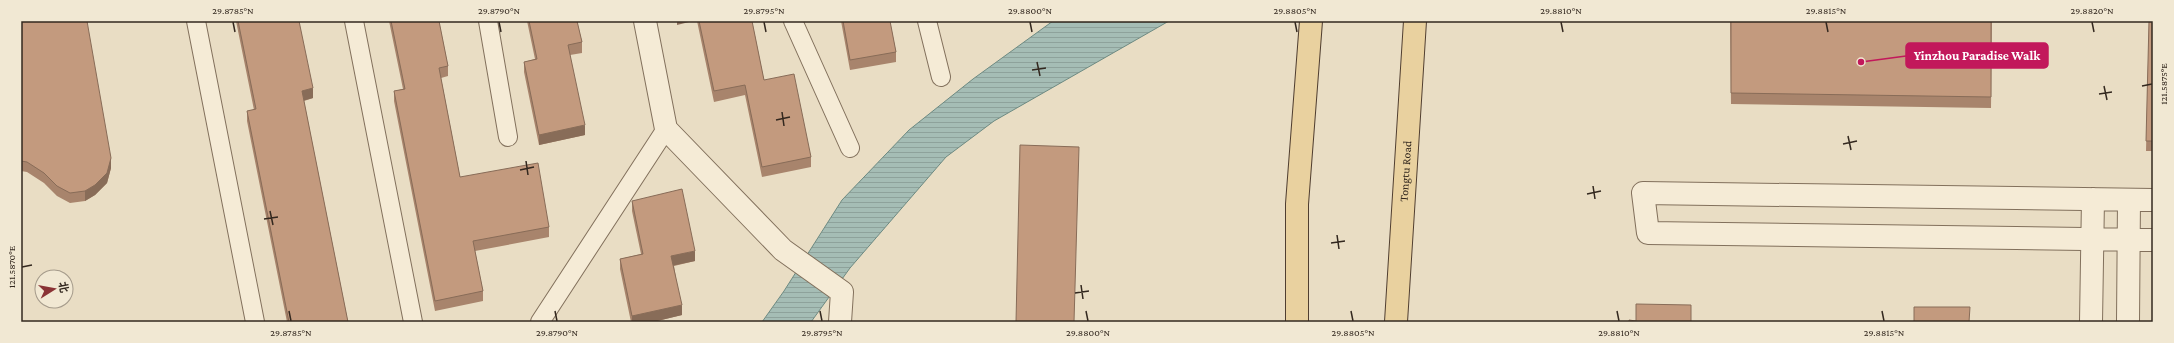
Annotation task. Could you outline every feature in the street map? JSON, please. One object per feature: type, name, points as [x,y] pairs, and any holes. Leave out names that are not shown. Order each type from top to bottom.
[{"type":"main road","points":[[1297,322],[1297,204],[1311,21]]},
{"type":"main road","name":"Tongtu Road","points":[[1396,322],[1415,21]]},
{"type":"street","points":[[644,21],[666,129],[783,250],[842,292],[840,322]]},
{"type":"street","points":[[2153,200],[1643,193],[1648,233],[2153,240]]},
{"type":"street","points":[[2091,322],[2093,199]]},
{"type":"street","points":[[2128,322],[2130,200]]},
{"type":"lane","points":[[196,21],[255,322]]},
{"type":"lane","points":[[354,21],[413,322]]},
{"type":"lane","points":[[488,21],[508,137]]},
{"type":"lane","points":[[793,21],[850,148]]},
{"type":"lane","points":[[927,21],[941,77]]},
{"type":"lane","points":[[540,322],[666,129]]},
{"type":"water","points":[[1053,21],[1169,21],[994,121],[946,157],[850,268],[811,322],[762,322],[784,291],[842,200],[909,130],[973,79]]},
{"type":"building","points":[[87,21],[111,158],[107,173],[95,185],[85,191],[70,193],[57,186],[44,173],[27,162],[21,161],[21,22]]},
{"type":"building","points":[[238,21],[299,21],[313,88],[302,91],[348,322],[289,322],[247,111],[256,109]]},
{"type":"building","points":[[391,21],[439,21],[448,66],[439,68],[460,177],[538,163],[549,227],[473,241],[483,291],[435,301],[394,91],[405,89]]},
{"type":"building","points":[[529,21],[577,21],[582,42],[568,45],[585,125],[539,135],[524,62],[537,59]]},
{"type":"building","points":[[699,21],[752,21],[764,80],[794,74],[811,157],[762,167],[745,85],[714,91]]},
{"type":"building","points":[[843,21],[890,21],[896,52],[850,60]]},
{"type":"building","points":[[1731,21],[1991,21],[1991,97],[1731,93]]},
{"type":"building","points":[[2149,21],[2153,21],[2153,141],[2146,141]]},
{"type":"building","points":[[1020,145],[1079,147],[1074,322],[1016,322]]},
{"type":"building","points":[[682,189],[695,251],[671,256],[682,305],[632,316],[620,259],[643,254],[632,201]]},
{"type":"building","points":[[1636,304],[1691,305],[1691,322],[1629,322],[1629,320],[1636,321]]},
{"type":"building","points":[[1914,307],[1970,307],[1969,322],[1914,322]]},
{"type":"place","name":"Yinzhou Paradise Walk","points":[[1861,62]]}]
